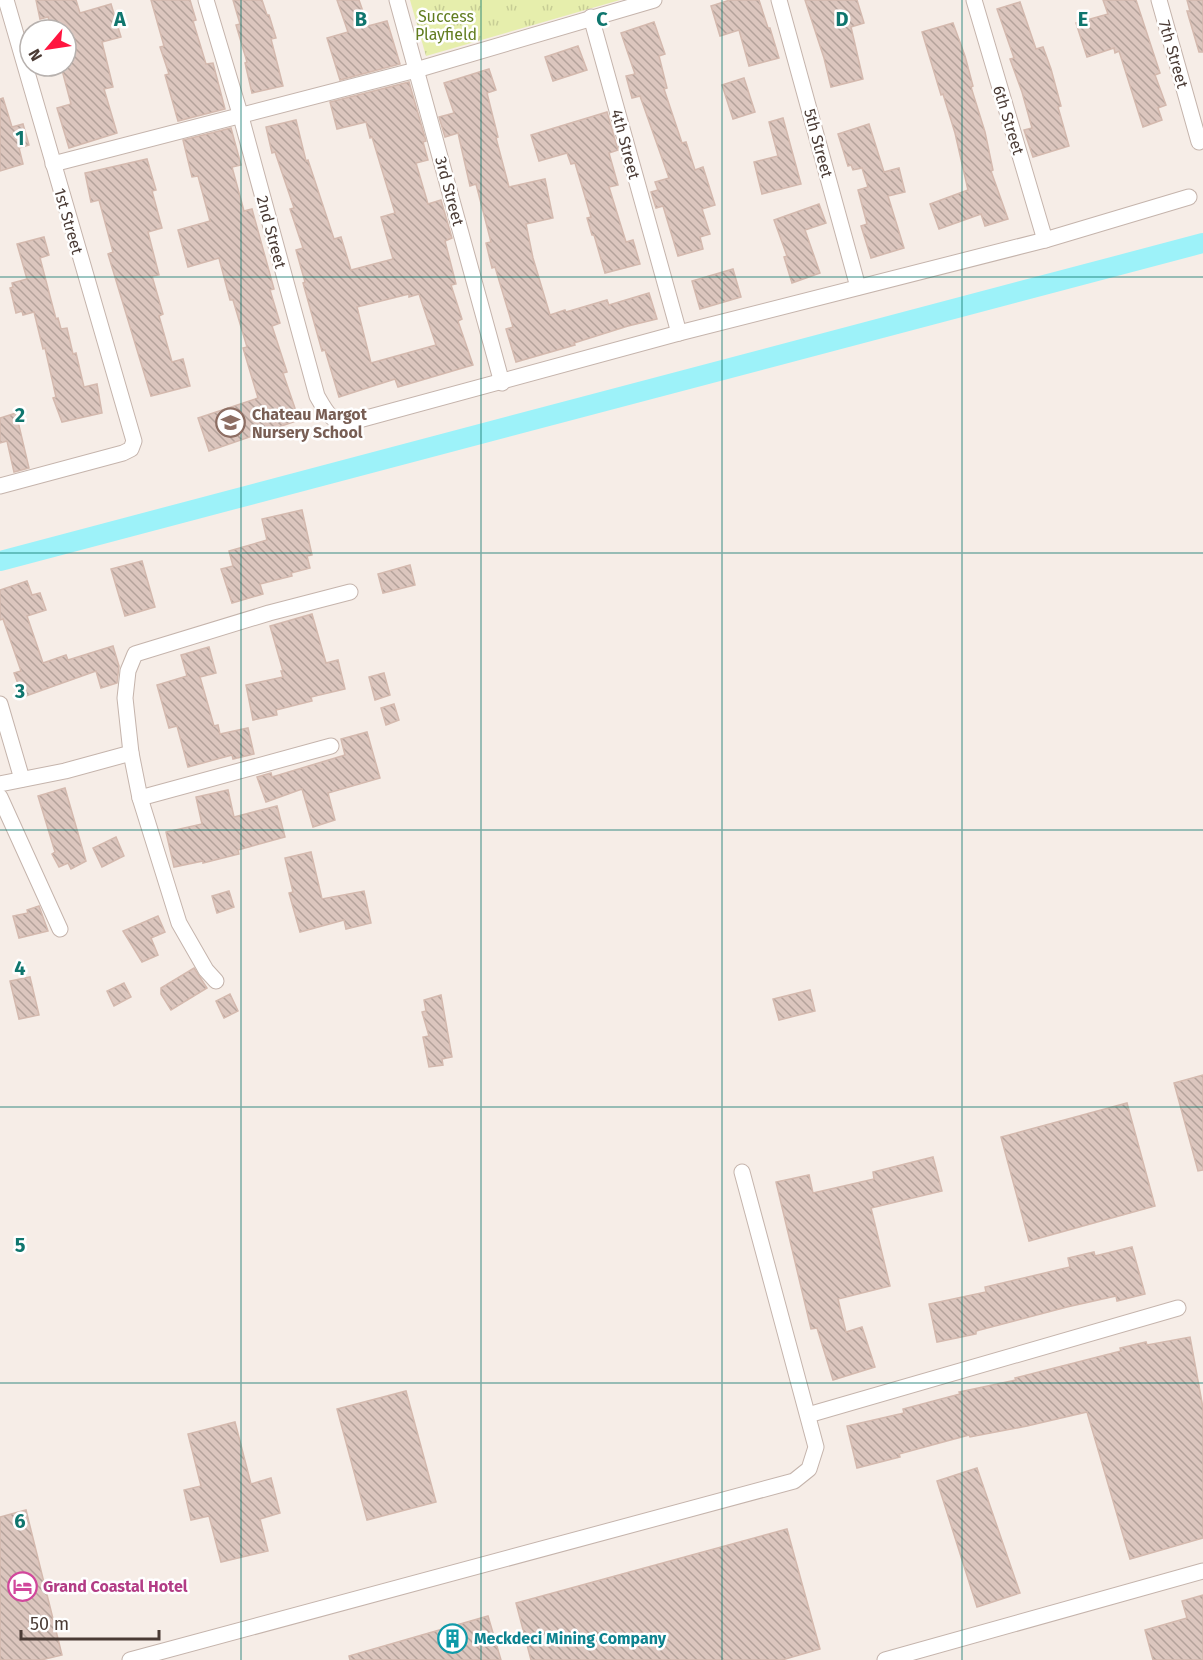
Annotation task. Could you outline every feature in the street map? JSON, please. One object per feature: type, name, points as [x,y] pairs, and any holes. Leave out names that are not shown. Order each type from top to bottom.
[{"type":"street","name":"1st Street","points":[[0,486],[123,453],[131,449],[134,441],[6,0]]},
{"type":"street","name":"2nd Street","points":[[206,0],[241,117],[317,396],[331,418],[339,423],[348,423],[502,382]]},
{"type":"street","name":"3rd Street","points":[[397,0],[502,382]]},
{"type":"street","points":[[53,164],[416,70],[654,0]]},
{"type":"street","name":"5th Street","points":[[779,0],[858,287]]},
{"type":"street","name":"6th Street","points":[[974,0],[1045,240]]},
{"type":"street","name":"7th Street","points":[[1159,0],[1199,142]]},
{"type":"street","name":"4th Street","points":[[591,17],[679,333]]},
{"type":"street","points":[[502,382],[679,333],[1045,240],[1189,197]]},
{"type":"street","points":[[216,981],[206,970],[179,923],[140,798],[131,753],[125,698],[128,670],[135,654],[268,613],[350,592]]},
{"type":"street","points":[[0,704],[22,779]]},
{"type":"street","points":[[140,798],[331,746]]},
{"type":"street","points":[[0,784],[65,771],[131,753]]},
{"type":"street","points":[[0,797],[60,930]]},
{"type":"street","points":[[130,1660],[794,1481],[809,1469],[816,1447],[742,1172]]},
{"type":"street","points":[[808,1415],[1179,1308]]},
{"type":"street","points":[[885,1660],[1203,1571]]},
{"type":"green space","name":"Success Playfield","points":[[410,0],[620,0],[426,56]]},
{"type":"building","points":[[36,0],[76,0],[80,13],[111,4],[121,37],[102,42],[113,87],[104,89],[117,133],[69,148],[57,108],[71,104],[64,78],[78,78],[78,18],[40,18]]},
{"type":"building","points":[[151,0],[190,0],[196,20],[193,21],[206,64],[213,63],[225,109],[178,121],[165,75],[169,74],[160,47],[164,46]]},
{"type":"building","points":[[233,0],[262,0],[276,38],[271,39],[283,86],[252,93],[245,63],[247,62],[236,25],[240,24]]},
{"type":"building","points":[[337,0],[359,0],[368,26],[387,21],[400,64],[340,80],[327,38],[348,32]]},
{"type":"building","points":[[730,0],[759,0],[779,58],[749,66],[739,30],[720,36],[711,6]]},
{"type":"building","points":[[805,0],[857,0],[864,23],[851,27],[863,79],[831,87]]},
{"type":"building","points":[[1103,0],[1136,0],[1160,73],[1155,75],[1166,105],[1158,108],[1162,120],[1143,127],[1119,51],[1115,53],[1114,48],[1087,57],[1076,23],[1108,14]]},
{"type":"building","points":[[1187,0],[1203,0],[1203,52],[1199,52],[1187,11],[1190,11]]},
{"type":"building","points":[[1020,2],[1036,49],[1043,47],[1051,69],[1061,106],[1058,107],[1069,146],[1033,157],[1024,130],[1032,128],[1010,59],[1014,58],[997,9]]},
{"type":"building","points":[[654,22],[665,54],[659,56],[667,88],[664,89],[682,143],[686,142],[695,170],[703,167],[715,205],[702,209],[710,234],[700,237],[703,249],[678,256],[663,206],[656,208],[651,192],[658,190],[655,182],[669,178],[640,96],[632,98],[626,76],[635,74],[621,33]]},
{"type":"building","points":[[953,23],[965,56],[973,86],[971,87],[985,132],[993,170],[991,171],[1008,219],[985,226],[981,214],[939,229],[930,204],[968,190],[955,133],[922,32]]},
{"type":"building","points":[[578,46],[587,70],[553,81],[545,57]]},
{"type":"building","points":[[489,69],[496,90],[487,93],[509,187],[545,179],[553,218],[526,224],[533,258],[550,315],[607,300],[609,305],[649,293],[657,319],[516,362],[506,329],[513,327],[495,267],[492,268],[486,243],[491,242],[476,184],[470,186],[458,133],[445,137],[439,117],[454,113],[444,83]]},
{"type":"building","points":[[744,78],[755,112],[733,119],[722,85]]},
{"type":"building","points":[[409,82],[426,141],[423,142],[428,160],[416,163],[428,204],[441,200],[452,238],[445,241],[456,284],[451,285],[462,319],[458,321],[473,365],[398,387],[395,379],[339,397],[325,350],[322,351],[303,283],[305,282],[296,250],[303,248],[290,209],[294,208],[275,152],[272,153],[266,127],[296,120],[306,161],[308,160],[334,239],[341,237],[351,270],[393,259],[381,217],[395,213],[366,122],[337,129],[330,102]],"holes":[[[409,294],[409,297],[419,294],[436,345],[371,363],[357,307]]]},
{"type":"building","points":[[3,98],[12,127],[23,124],[29,145],[19,148],[23,164],[0,171],[0,99]]},
{"type":"building","points":[[607,112],[618,150],[609,153],[618,185],[609,187],[626,242],[633,240],[640,264],[605,273],[587,218],[591,217],[575,163],[571,164],[567,153],[539,161],[531,135]]},
{"type":"building","points":[[783,118],[801,184],[762,194],[754,162],[778,156],[769,122]]},
{"type":"building","points":[[869,124],[884,172],[899,168],[905,192],[888,196],[904,248],[871,258],[861,226],[867,224],[858,190],[868,187],[862,168],[853,170],[851,165],[848,166],[838,134]]},
{"type":"building","points":[[231,128],[241,165],[232,167],[244,211],[252,209],[274,289],[270,290],[280,323],[272,326],[287,372],[283,373],[299,420],[209,451],[198,418],[258,398],[243,348],[247,347],[233,300],[230,300],[219,258],[188,267],[178,230],[210,221],[198,176],[192,177],[183,140]]},
{"type":"building","points":[[147,159],[156,190],[152,191],[162,228],[148,232],[159,275],[152,276],[163,314],[159,316],[172,362],[183,359],[190,386],[151,396],[108,254],[113,252],[99,200],[91,202],[85,173]]},
{"type":"building","points":[[819,204],[826,223],[805,230],[820,273],[792,283],[784,257],[787,256],[774,220]]},
{"type":"building","points":[[44,237],[49,255],[40,258],[56,319],[58,318],[61,329],[67,328],[84,387],[97,384],[102,413],[62,422],[53,398],[56,397],[34,312],[23,315],[22,311],[16,313],[10,288],[13,287],[12,283],[27,279],[17,244]]},
{"type":"building","points":[[733,269],[741,297],[700,309],[692,281]]},
{"type":"building","points":[[16,413],[29,468],[14,472],[7,441],[0,443],[0,418]]},
{"type":"building","points":[[302,510],[312,555],[307,556],[310,568],[291,573],[292,576],[260,584],[263,594],[232,603],[221,569],[233,566],[229,551],[267,540],[262,519]]},
{"type":"building","points":[[142,561],[155,607],[125,616],[111,569]]},
{"type":"building","points":[[410,565],[415,585],[383,593],[378,574]]},
{"type":"building","points":[[27,581],[32,595],[40,593],[46,610],[27,616],[43,663],[66,655],[68,660],[113,646],[119,666],[117,683],[101,688],[96,671],[23,697],[14,673],[21,671],[3,619],[0,620],[0,590]]},
{"type":"building","points":[[312,614],[326,663],[338,660],[345,689],[311,697],[312,701],[276,710],[277,715],[253,720],[246,685],[283,677],[270,626]]},
{"type":"building","points":[[209,647],[216,673],[200,677],[214,726],[218,725],[220,734],[248,728],[254,754],[233,759],[232,755],[188,767],[177,726],[169,728],[157,685],[187,676],[181,655]]},
{"type":"building","points":[[384,673],[390,695],[375,700],[369,677]]},
{"type":"building","points":[[394,704],[399,720],[386,725],[381,708]]},
{"type":"building","points":[[367,732],[380,778],[328,793],[335,820],[313,827],[302,789],[266,802],[257,777],[271,773],[272,777],[345,755],[341,739]]},
{"type":"building","points":[[65,788],[86,861],[71,869],[68,863],[59,867],[52,854],[55,852],[38,796]]},
{"type":"building","points":[[228,790],[234,817],[277,806],[285,837],[238,850],[239,854],[174,867],[166,832],[202,824],[196,797]]},
{"type":"building","points":[[116,837],[124,856],[102,867],[93,848]]},
{"type":"building","points":[[311,852],[322,899],[364,891],[371,923],[346,929],[344,920],[300,932],[289,893],[293,892],[285,858]]},
{"type":"building","points":[[229,891],[234,907],[217,913],[212,896]]},
{"type":"building","points":[[39,906],[48,931],[19,938],[13,916],[28,913],[27,910]]},
{"type":"building","points":[[158,916],[165,932],[151,938],[158,955],[142,962],[123,931]]},
{"type":"building","points":[[194,968],[207,988],[171,1010],[161,994],[161,988]]},
{"type":"building","points":[[30,977],[39,1015],[19,1019],[10,981]]},
{"type":"building","points":[[124,983],[131,997],[114,1006],[107,991]]},
{"type":"building","points":[[810,990],[815,1011],[779,1020],[773,999]]},
{"type":"building","points":[[230,994],[238,1011],[224,1018],[216,1001]]},
{"type":"building","points":[[441,995],[452,1057],[442,1059],[443,1065],[429,1067],[423,1037],[429,1036],[422,1012],[426,1011],[424,1000]]},
{"type":"building","points":[[1203,1075],[1203,1170],[1198,1171],[1174,1083]]},
{"type":"building","points":[[1127,1103],[1155,1206],[1029,1241],[1001,1137]]},
{"type":"building","points":[[933,1157],[942,1191],[871,1208],[890,1286],[838,1299],[846,1332],[862,1327],[875,1367],[833,1380],[817,1328],[811,1329],[776,1182],[809,1175],[813,1193],[874,1179],[873,1172]]},
{"type":"building","points":[[1132,1247],[1145,1294],[1117,1301],[1116,1296],[1067,1307],[976,1331],[976,1334],[937,1342],[929,1304],[986,1292],[985,1287],[1070,1267],[1068,1258],[1094,1252],[1095,1256]]},
{"type":"building","points":[[1190,1337],[1203,1408],[1203,1538],[1130,1559],[1087,1412],[1027,1426],[970,1437],[969,1435],[857,1468],[847,1426],[904,1413],[903,1409],[960,1394],[959,1392],[1016,1380],[1015,1378],[1121,1351],[1120,1348],[1146,1342],[1147,1345]]},
{"type":"building","points":[[406,1391],[436,1502],[367,1520],[337,1409]]},
{"type":"building","points":[[235,1422],[251,1484],[271,1478],[280,1513],[260,1519],[268,1551],[221,1562],[209,1516],[191,1520],[184,1490],[201,1486],[188,1434]]},
{"type":"building","points":[[977,1468],[1020,1593],[977,1607],[937,1481]]},
{"type":"building","name":"Grand Coastal Hotel","points":[[26,1510],[62,1655],[41,1660],[0,1660],[0,1517]]},
{"type":"building","points":[[787,1529],[820,1649],[782,1660],[531,1660],[516,1603]]},
{"type":"building","points":[[1203,1595],[1203,1660],[1153,1660],[1145,1630],[1187,1618],[1182,1601]]},
{"type":"building","name":"Meckdeci Mining Company","points":[[488,1616],[501,1660],[350,1660],[349,1656]]},
{"type":"waterway","points":[[0,561],[1203,243]]},
{"type":"place","name":"Chateau Margot Nursery School","points":[[231,423]]},
{"type":"place","name":"Grand Coastal Hotel","points":[[22,1586]]},
{"type":"place","name":"Meckdeci Mining Company","points":[[453,1638]]}]
